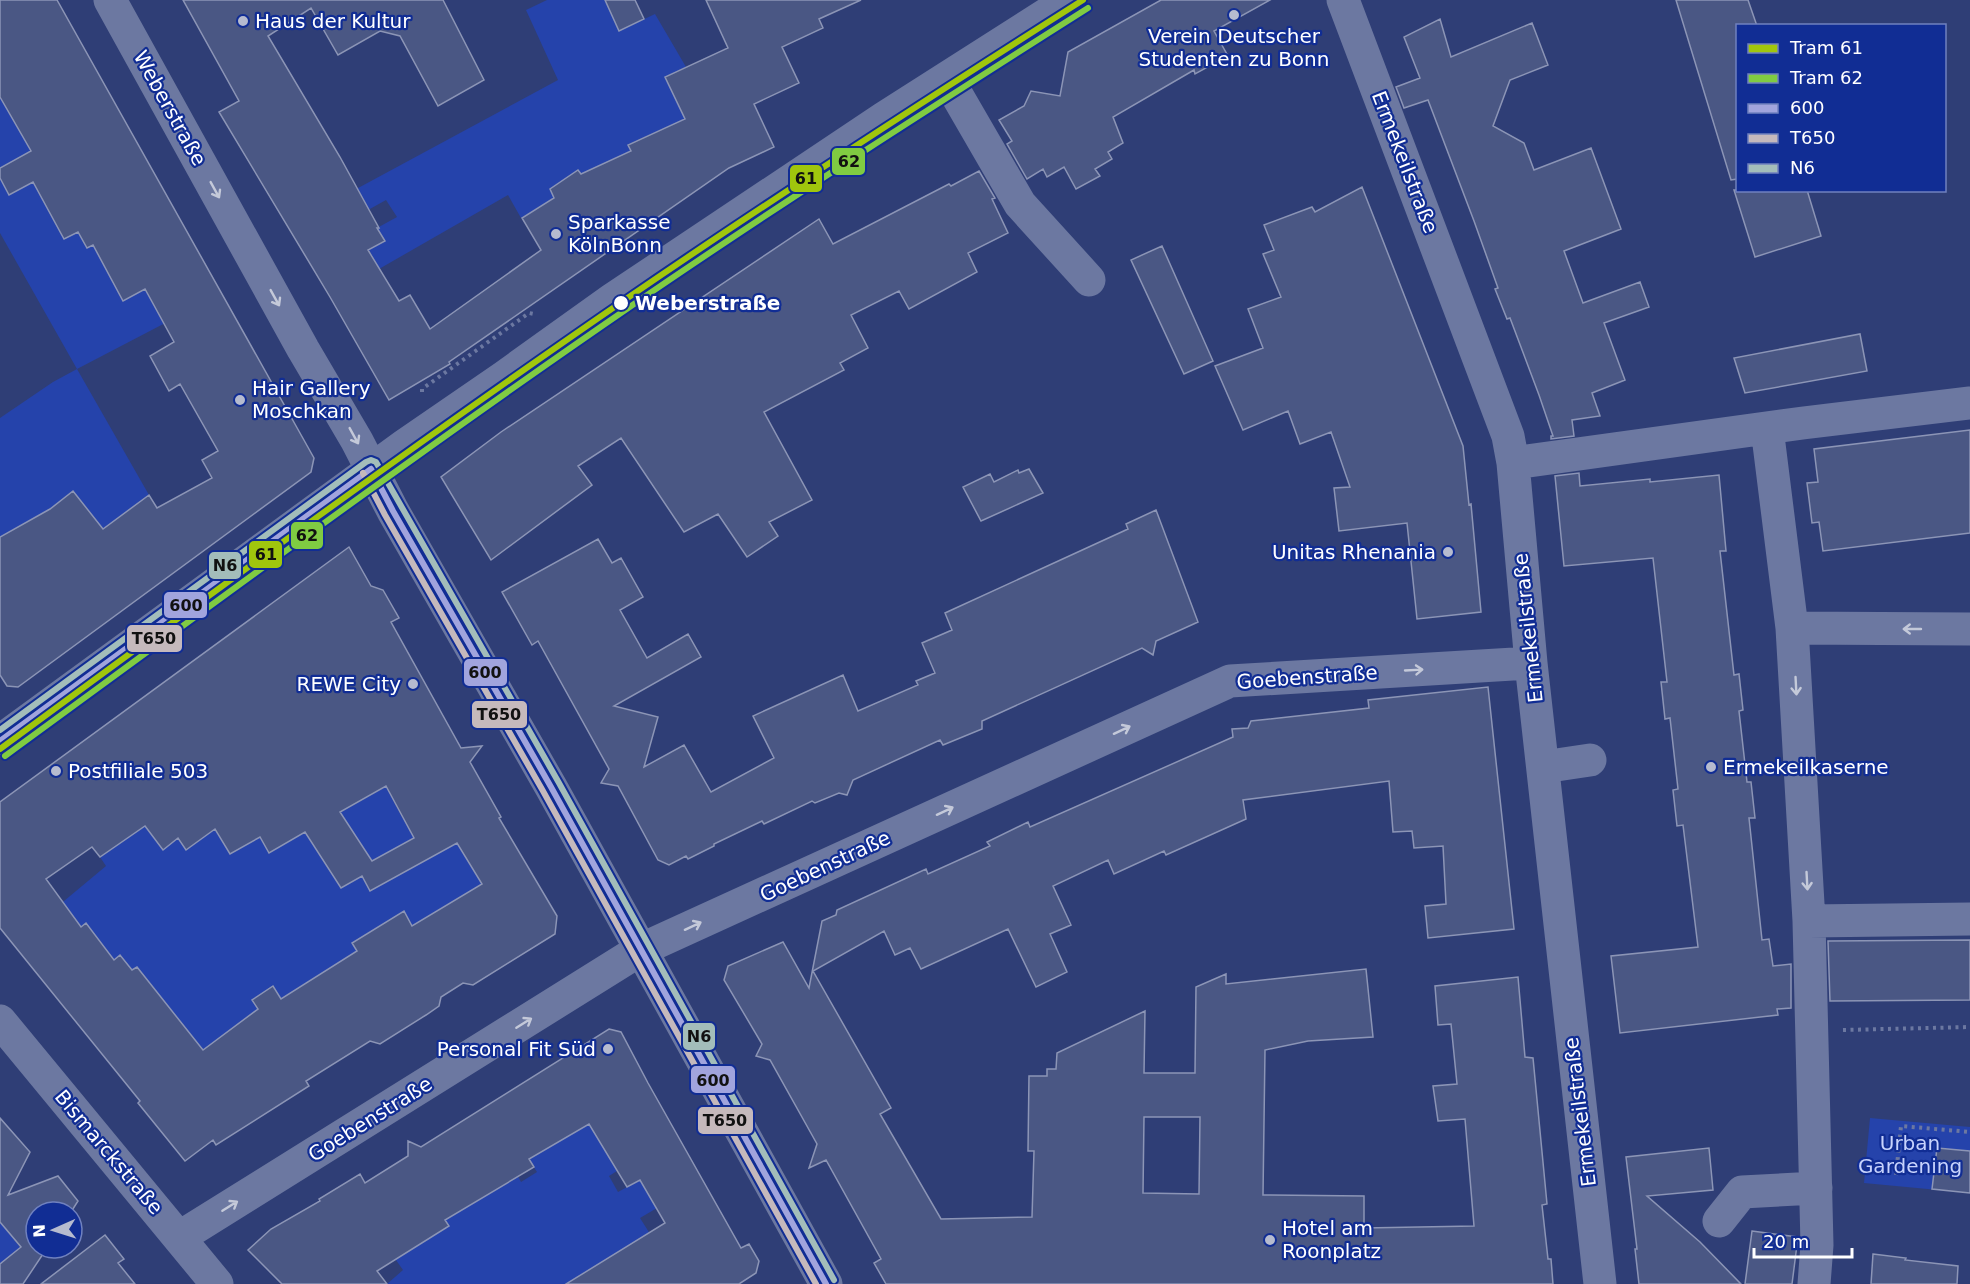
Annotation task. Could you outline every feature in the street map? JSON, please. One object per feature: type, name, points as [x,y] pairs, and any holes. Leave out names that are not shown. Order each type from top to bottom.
[{"type":"street","name":"Weberstraße","points":[[110,0],[826,1284]]},
{"type":"street","points":[[0,741],[371,469],[623,292],[1068,0]]},
{"type":"street","name":"Ermekeilstraße","points":[[1343,0],[1508,436],[1513,463],[1531,663],[1600,1284]]},
{"type":"street","points":[[947,78],[1020,204],[1089,280]]},
{"type":"street","points":[[1513,463],[1970,403]]},
{"type":"street","points":[[1767,428],[1792,628],[1809,921],[1817,1245],[1814,1284]]},
{"type":"street","points":[[1792,628],[1970,629]]},
{"type":"street","name":"Goebenstraße","points":[[180,1237],[640,950],[1230,681],[1531,663]]},
{"type":"street","points":[[1543,767],[1590,760]]},
{"type":"street","points":[[1809,921],[1970,920]]},
{"type":"street","name":"Bismarckstraße","points":[[0,1021],[217,1284]]},
{"type":"street","points":[[1719,1221],[1742,1192],[1816,1188]]},
{"type":"path","points":[[422,389],[529,313]]},
{"type":"path","points":[[1812,1030],[1970,1027]]},
{"type":"path","points":[[1896,1175],[1901,1126],[1970,1132]]},
{"type":"green space","points":[[547,0],[605,0],[619,31],[655,14],[686,67],[665,77],[686,121],[629,144],[631,151],[609,161],[615,173],[554,198],[521,218],[508,195],[379,269],[369,250],[385,241],[377,228],[397,217],[386,200],[359,215],[347,194],[558,80],[526,10]]},
{"type":"green space","points":[[0,95],[31,151],[0,168]]},
{"type":"green space","points":[[69,161],[51,215],[64,239],[78,232],[88,248],[109,236],[145,289],[171,320],[77,369],[0,233],[0,178],[9,195]]},
{"type":"green space","points":[[77,369],[149,495],[74,551],[63,533],[90,512],[73,491],[50,509],[9,532],[0,549],[0,418],[53,382]]},
{"type":"green space","points":[[410,773],[418,786],[393,800],[403,819],[444,821],[372,861],[360,843],[341,887],[362,876],[370,890],[457,843],[490,892],[475,901],[469,892],[446,905],[444,938],[429,916],[412,926],[409,921],[370,932],[352,943],[372,975],[295,1022],[273,986],[252,1000],[271,1030],[247,1017],[203,1050],[191,1035],[174,1049],[172,1011],[137,967],[132,970],[120,955],[107,966],[86,924],[81,927],[70,913],[58,906],[106,866],[100,857],[129,836],[138,817],[162,849],[178,838],[186,850],[199,841],[204,812],[230,854],[260,837],[269,853]]},
{"type":"green space","points":[[597,1099],[617,1171],[609,1176],[618,1192],[640,1180],[657,1208],[640,1218],[664,1256],[637,1241],[566,1284],[387,1284],[403,1270],[384,1243],[409,1251],[448,1226],[442,1214],[462,1209],[518,1176],[521,1182],[537,1172],[522,1149]]},
{"type":"green space","name":"Urban Gardening","points":[[1870,1118],[1970,1127],[1970,1193],[1864,1183]]},
{"type":"green space","points":[[0,1222],[23,1251],[16,1257],[10,1256],[0,1264]]},
{"type":"building","points":[[0,0],[57,0],[314,458],[311,472],[18,687],[7,686],[0,675],[0,537],[50,509],[73,491],[103,529],[149,495],[157,508],[212,478],[202,460],[218,451],[180,384],[169,391],[150,356],[174,342],[145,289],[123,301],[93,245],[87,248],[78,232],[64,239],[33,182],[9,195],[0,178],[0,168],[31,151],[0,97]]},
{"type":"building","points":[[183,0],[443,0],[484,80],[438,106],[400,36],[380,31],[338,55],[311,8],[268,36],[379,228],[377,228],[385,241],[368,250],[399,301],[410,295],[430,329],[541,250],[522,218],[554,198],[550,189],[578,170],[581,174],[631,151],[628,145],[685,119],[665,77],[728,48],[706,0],[861,0],[819,19],[823,28],[782,47],[799,83],[754,104],[774,147],[729,168],[449,362],[450,364],[389,400],[219,112],[239,101]]},
{"type":"building","points":[[605,0],[635,0],[644,19],[619,31]]},
{"type":"building","points":[[1161,0],[1270,0],[1214,31],[1228,56],[1195,74],[1194,70],[1113,117],[1123,143],[1108,152],[1112,159],[1095,169],[1100,176],[1076,189],[1064,167],[1047,177],[1043,169],[1027,179],[1007,144],[1012,141],[999,120],[1024,106],[1031,91],[1060,96],[1068,52]]},
{"type":"building","points":[[1676,0],[1748,0],[1756,24],[1736,24],[1736,179],[1731,180]]},
{"type":"building","points":[[1440,19],[1451,57],[1532,23],[1548,65],[1510,80],[1493,126],[1524,143],[1534,170],[1591,148],[1621,229],[1564,251],[1583,303],[1640,282],[1649,307],[1604,323],[1625,380],[1592,393],[1600,416],[1572,420],[1574,436],[1551,439],[1553,436],[1539,395],[1510,318],[1507,319],[1495,289],[1498,288],[1428,100],[1404,108],[1396,87],[1420,78],[1404,37]]},
{"type":"building","points":[[979,171],[995,198],[992,199],[1008,233],[968,253],[977,272],[909,309],[899,291],[851,315],[868,348],[840,363],[844,370],[764,412],[812,500],[769,522],[778,536],[747,557],[718,514],[684,532],[621,438],[578,466],[592,485],[491,560],[441,477],[501,432],[819,219],[833,244]]},
{"type":"building","points":[[1362,187],[1463,446],[1481,612],[1417,619],[1407,523],[1339,531],[1334,488],[1350,487],[1331,432],[1300,444],[1288,411],[1243,430],[1215,366],[1263,348],[1248,309],[1281,297],[1263,254],[1274,250],[1264,225],[1312,207],[1315,212]]},
{"type":"building","points":[[1734,190],[1736,192],[1808,192],[1821,236],[1755,257]]},
{"type":"building","points":[[1162,246],[1213,361],[1184,374],[1131,260]]},
{"type":"building","points":[[1860,334],[1867,371],[1745,393],[1734,358]]},
{"type":"building","points":[[1970,430],[1970,533],[1823,551],[1819,522],[1812,523],[1807,483],[1818,482],[1814,449]]},
{"type":"building","points":[[1029,469],[1043,493],[981,521],[963,487],[990,474],[994,482],[1018,470],[1019,473]]},
{"type":"building","name":"Ermekeilkaserne","points":[[1579,473],[1580,486],[1719,475],[1726,551],[1720,551],[1734,675],[1739,674],[1743,710],[1739,711],[1747,782],[1751,782],[1755,818],[1749,818],[1762,940],[1769,939],[1773,966],[1791,964],[1791,1008],[1777,1009],[1778,1015],[1620,1033],[1611,956],[1698,947],[1683,825],[1677,826],[1673,790],[1678,789],[1670,718],[1665,719],[1661,682],[1667,682],[1653,558],[1564,566],[1555,476]]},
{"type":"building","points":[[1156,510],[1198,622],[1156,641],[1153,655],[1142,648],[982,721],[982,729],[943,745],[940,740],[853,780],[847,795],[839,793],[815,803],[812,801],[764,824],[762,821],[688,859],[686,856],[669,865],[658,860],[618,786],[601,783],[609,769],[538,641],[532,645],[502,592],[598,539],[612,563],[621,558],[643,597],[620,610],[647,658],[688,634],[701,657],[614,706],[658,717],[644,767],[684,745],[711,792],[774,758],[753,716],[843,675],[858,711],[918,685],[916,681],[935,673],[922,643],[952,630],[945,613],[1128,529],[1126,524]]},
{"type":"building","points":[[349,547],[371,586],[383,590],[399,618],[391,622],[461,748],[482,746],[470,762],[501,817],[499,818],[557,916],[555,934],[473,985],[463,983],[441,997],[439,1006],[426,1015],[380,1044],[370,1041],[306,1081],[309,1086],[216,1145],[213,1140],[185,1161],[138,1103],[140,1101],[0,928],[0,802]],"holes":[[[386,786],[414,838],[372,861],[340,812]],[[145,826],[163,850],[178,838],[186,850],[215,829],[230,854],[260,837],[269,853],[305,832],[341,888],[362,876],[370,891],[457,843],[482,884],[412,926],[404,911],[352,943],[357,951],[281,999],[273,986],[252,1000],[258,1009],[203,1050],[137,967],[132,970],[120,955],[114,960],[86,923],[81,927],[46,879],[92,847],[100,857]]]},
{"type":"building","points":[[1488,687],[1514,929],[1428,938],[1425,906],[1446,904],[1443,846],[1414,848],[1412,831],[1393,832],[1389,781],[1243,800],[1246,819],[1166,855],[1164,851],[1114,874],[1108,860],[1053,886],[1071,925],[1050,934],[1067,972],[1036,987],[1008,929],[921,969],[910,948],[895,955],[884,931],[813,971],[891,1108],[880,1114],[941,1219],[1032,1217],[1034,1151],[1028,1151],[1029,1076],[1047,1076],[1047,1069],[1056,1069],[1057,1053],[1145,1011],[1144,1073],[1195,1073],[1196,987],[1226,974],[1226,984],[1366,969],[1373,1037],[1308,1041],[1265,1050],[1263,1195],[1364,1196],[1364,1228],[1474,1226],[1465,1119],[1438,1121],[1433,1086],[1457,1084],[1451,1024],[1438,1025],[1435,986],[1518,977],[1525,1057],[1533,1058],[1547,1204],[1542,1205],[1553,1284],[886,1284],[874,1263],[881,1259],[826,1160],[809,1168],[817,1144],[770,1060],[756,1056],[762,1044],[724,980],[728,966],[783,942],[809,988],[822,921],[836,915],[837,910],[926,869],[928,874],[990,846],[987,842],[1028,822],[1030,827],[1233,737],[1232,729],[1248,728],[1251,721],[1369,708],[1368,700]],"holes":[[[1144,1117],[1200,1117],[1199,1194],[1143,1193]]]},
{"type":"building","points":[[1970,940],[1970,1000],[1830,1001],[1828,941]]},
{"type":"building","points":[[609,1029],[621,1032],[741,1248],[749,1244],[759,1261],[756,1273],[739,1284],[566,1284],[665,1223],[640,1180],[627,1187],[589,1124],[529,1159],[534,1167],[445,1220],[449,1226],[377,1271],[387,1284],[282,1284],[248,1250],[271,1229],[320,1201],[319,1199],[360,1174],[365,1183],[408,1156],[408,1141],[421,1147]]},
{"type":"building","points":[[0,1118],[30,1152],[8,1195],[58,1176],[77,1200],[24,1200],[24,1260],[39,1260],[23,1284],[0,1284],[0,1264],[21,1247],[0,1222]]},
{"type":"building","points":[[1709,1148],[1713,1190],[1647,1196],[1700,1242],[1741,1284],[1639,1284],[1626,1157]]},
{"type":"building","points":[[1937,1148],[1970,1151],[1970,1193],[1932,1189]]},
{"type":"building","points":[[1752,1231],[1798,1237],[1792,1284],[1745,1284]]},
{"type":"building","points":[[105,1235],[124,1259],[118,1263],[135,1284],[41,1284],[72,1260],[84,1260],[84,1251]]},
{"type":"building","points":[[1873,1254],[1958,1266],[1957,1284],[1871,1284]]},
{"type":"tram line","name":"61","points":[[0,749],[313,520],[549,352],[798,184],[1083,0]]},
{"type":"tram line","name":"62","points":[[5,756],[396,471],[554,359],[803,191],[1088,8]]},
{"type":"transit line","name":"N6","points":[[0,730],[366,462],[371,460],[376,462],[559,783],[834,1280]]},
{"type":"transit line","name":"600","points":[[371,469],[551,787],[826,1284]]},
{"type":"transit line","name":"600","points":[[0,741],[371,469]]},
{"type":"transit line","name":"T650","points":[[363,473],[543,791],[816,1284]]},
{"type":"transit line","name":"T650","points":[[5,748],[376,476]]},
{"type":"place","name":"Verein Deutscher Studenten zu Bonn","points":[[1234,15]]},
{"type":"place","name":"Haus der Kultur","points":[[243,21]]},
{"type":"place","name":"Sparkasse KölnBonn","points":[[556,234]]},
{"type":"place","name":"Weberstraße","points":[[621,303]]},
{"type":"place","name":"Hair Gallery Moschkan","points":[[240,400]]},
{"type":"place","name":"Unitas Rhenania","points":[[1448,552]]},
{"type":"place","name":"REWE City","points":[[413,684]]},
{"type":"place","name":"Ermekeilkaserne","points":[[1711,767]]},
{"type":"place","name":"Postfiliale 503","points":[[56,771]]},
{"type":"place","name":"Personal Fit Süd","points":[[608,1049]]},
{"type":"place","name":"Hotel am Roonplatz","points":[[1270,1240]]}]
